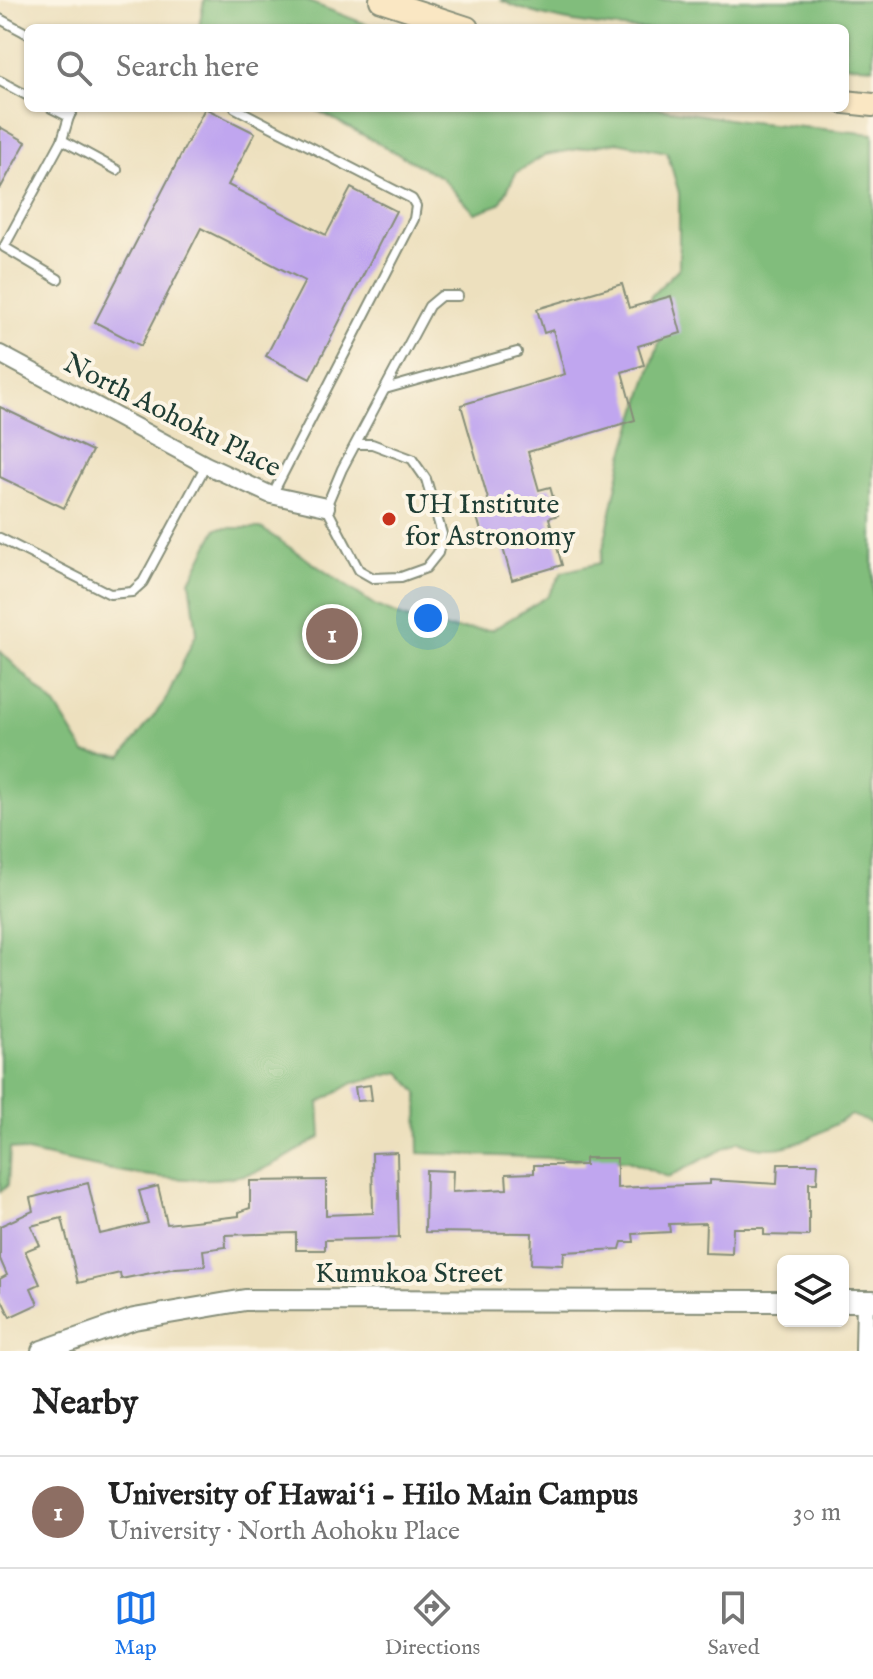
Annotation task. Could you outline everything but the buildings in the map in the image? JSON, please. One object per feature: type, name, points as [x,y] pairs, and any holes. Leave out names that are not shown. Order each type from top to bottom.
[{"type":"main road","points":[[381,0],[455,24]]},
{"type":"main road","points":[[849,102],[873,105]]},
{"type":"street","name":"North Aohoku Place","points":[[0,354],[206,465],[271,495],[326,507]]},
{"type":"street","name":"Kumukoa Street","points":[[42,1351],[134,1319],[245,1300],[777,1301]]},
{"type":"street","points":[[864,1351],[869,1301]]},
{"type":"lane","points":[[0,19],[24,32]]},
{"type":"lane","points":[[0,81],[24,94]]},
{"type":"lane","points":[[59,112],[69,117]]},
{"type":"lane","points":[[58,279],[4,247],[62,140],[72,112]]},
{"type":"lane","points":[[243,112],[412,199],[416,206],[414,219],[271,495]]},
{"type":"lane","points":[[62,140],[117,170]]},
{"type":"lane","points":[[356,444],[396,451],[412,459],[426,479],[442,534],[438,553],[426,568],[401,577],[373,578],[359,570],[326,507],[356,444],[429,306],[441,296],[458,296]]},
{"type":"lane","points":[[385,389],[517,352]]},
{"type":"lane","points":[[0,538],[110,594],[132,592],[143,582],[206,465]]},
{"type":"green space","points":[[204,0],[304,0],[366,24],[200,24]]},
{"type":"green space","points":[[500,0],[873,0],[873,67],[849,65],[849,24],[588,24],[538,14]]},
{"type":"green space","points":[[320,112],[684,112],[873,134],[873,1124],[851,1115],[811,1137],[783,1147],[768,1148],[739,1141],[668,1177],[628,1161],[419,1153],[418,1093],[400,1072],[353,1083],[319,1103],[321,1137],[255,1172],[229,1178],[166,1178],[99,1168],[10,1148],[8,1185],[0,1192],[0,651],[55,705],[85,753],[122,757],[165,701],[197,632],[190,581],[217,528],[261,528],[376,606],[431,628],[492,630],[548,596],[562,572],[600,563],[623,456],[660,339],[650,297],[679,268],[679,193],[667,152],[617,142],[545,155],[516,173],[500,204],[475,213],[441,177]]},
{"type":"place","name":"UH Institute for Astronomy","points":[[389,519]]},
{"type":"place","name":"University of Hawaiʻi - Hilo Main Campus","points":[[332,634]]}]
